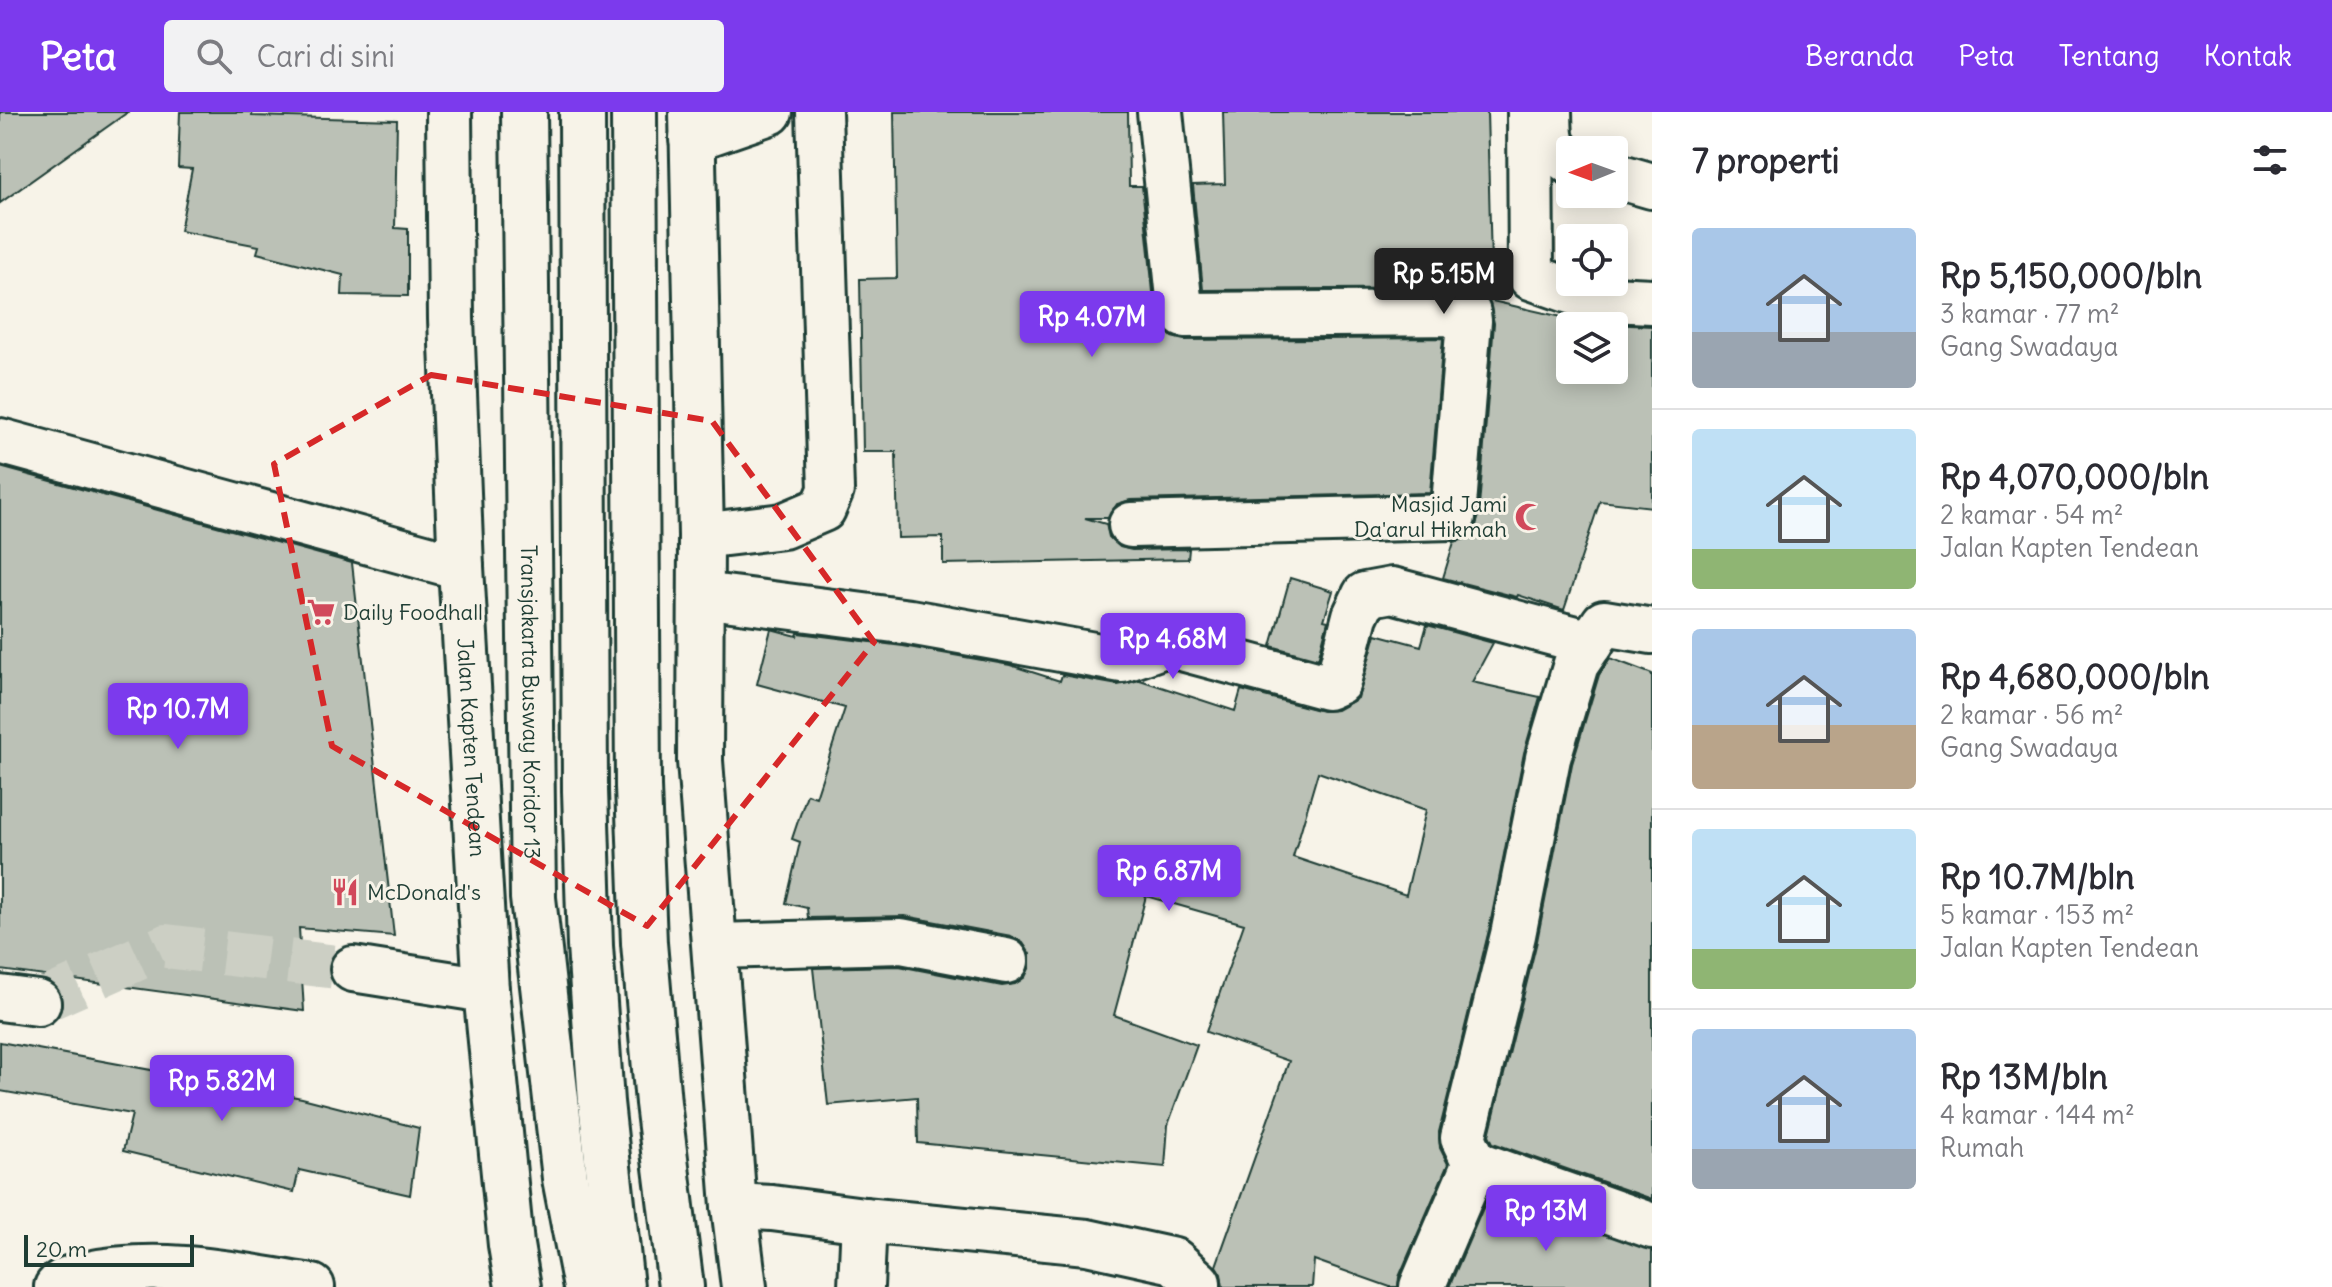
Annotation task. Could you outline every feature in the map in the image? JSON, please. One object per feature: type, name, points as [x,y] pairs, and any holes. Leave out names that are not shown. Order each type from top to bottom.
[{"type":"main road","name":"Jalan Kapten Tendean","points":[[449,112],[451,319],[461,567],[486,990],[511,1245],[518,1287]]},
{"type":"main road","name":"Transjakarta Busway Koridor 13","points":[[524,112],[533,898],[565,1178],[586,1287]]},
{"type":"main road","points":[[582,112],[585,791],[590,946],[601,1102],[621,1287]]},
{"type":"main road","points":[[634,112],[638,787],[644,943],[658,1103],[681,1287]]},
{"type":"main road","points":[[744,1287],[734,1206],[700,761],[701,536],[692,126],[770,112]]},
{"type":"main road","points":[[701,536],[783,526],[823,509],[831,490],[819,112]]},
{"type":"main road","points":[[1131,525],[1453,517],[1469,321],[1468,313],[1184,315],[1180,308],[1160,112]]},
{"type":"main road","points":[[1530,112],[1531,277],[1590,298],[1652,301]]},
{"type":"main road","points":[[1549,112],[1550,142],[1556,150]]},
{"type":"main road","points":[[1628,179],[1652,186]]},
{"type":"main road","points":[[0,441],[461,567]]},
{"type":"main road","points":[[701,595],[910,622],[1122,660],[1167,644],[1327,687],[1338,682],[1355,616],[1365,595],[1392,590],[1598,633],[1652,631]]},
{"type":"main road","points":[[1598,633],[1576,664],[1548,758],[1513,935],[1463,1138],[1475,1163],[1652,1226]]},
{"type":"main road","points":[[715,946],[901,941],[1006,961]]},
{"type":"main road","points":[[353,969],[486,990]]},
{"type":"main road","points":[[1422,1287],[1475,1163]]},
{"type":"main road","points":[[734,1206],[1087,1242],[1174,1261],[1198,1283],[1198,1287]]},
{"type":"main road","points":[[861,1287],[864,1220]]},
{"type":"main road","points":[[57,1287],[63,1280],[111,1269],[193,1268],[312,1287]]},
{"type":"highlighted area","points":[[431,375],[712,421],[874,642],[647,926],[332,746],[274,464]]},
{"type":"building","points":[[0,112],[128,112],[0,203]]},
{"type":"building","points":[[180,112],[252,112],[252,116],[397,120],[395,228],[408,229],[408,296],[342,295],[343,275],[257,253],[259,246],[180,231],[192,169],[178,168]]},
{"type":"building","points":[[894,112],[1128,112],[1129,186],[1142,186],[1155,311],[1163,328],[1172,337],[1184,340],[1443,338],[1430,493],[1130,500],[1117,504],[1108,518],[1085,518],[1106,524],[1109,537],[1120,547],[1132,550],[1189,549],[1188,559],[943,564],[943,537],[898,538],[896,452],[863,452],[860,279],[897,278]]},
{"type":"building","points":[[1223,112],[1487,112],[1492,301],[1556,316],[1556,384],[1628,384],[1628,325],[1652,326],[1652,507],[1600,501],[1564,610],[1518,595],[1443,578],[1454,542],[1465,539],[1474,531],[1478,519],[1494,323],[1488,298],[1468,288],[1203,290],[1193,185],[1225,184]]},
{"type":"building","points":[[0,467],[352,563],[394,936],[299,928],[304,1011],[0,970]]},
{"type":"building","points":[[1290,578],[1333,591],[1324,620],[1328,621],[1318,659],[1271,646]]},
{"type":"building","points":[[1427,625],[1493,643],[1472,682],[1540,697],[1524,753],[1489,930],[1439,1132],[1440,1148],[1448,1164],[1399,1277],[1398,1287],[1390,1287],[1314,1260],[1312,1287],[1223,1287],[1216,1266],[1289,1061],[1206,1032],[1244,924],[1146,896],[1114,1015],[1197,1045],[1168,1125],[1165,1167],[918,1143],[917,1097],[828,1105],[813,968],[899,966],[1002,986],[1015,984],[1025,977],[1030,966],[1030,954],[1023,943],[1011,936],[905,916],[808,918],[807,908],[786,903],[800,842],[792,839],[807,794],[816,797],[845,708],[757,684],[771,629],[797,636],[798,633],[903,646],[1010,665],[1060,681],[1062,675],[1118,685],[1140,680],[1235,711],[1241,690],[1322,711],[1337,710],[1358,698],[1376,634],[1421,646]],"holes":[[[1318,772],[1426,810],[1406,895],[1293,857]]]},
{"type":"building","points":[[1610,658],[1652,674],[1652,1199],[1493,1143],[1489,1135],[1537,941],[1572,764],[1599,675]]},
{"type":"building","points":[[0,1042],[302,1098],[419,1128],[410,1195],[299,1170],[294,1192],[123,1151],[132,1114],[0,1091]]},
{"type":"building","points":[[1489,1194],[1652,1250],[1652,1287],[1449,1287]]},
{"type":"tunnel","points":[[38,1003],[166,946],[353,969]]},
{"type":"place","name":"Masjid Jami Da'arul Hikmah","points":[[1529,517]]},
{"type":"place","name":"Daily Foodhall","points":[[321,612]]},
{"type":"place","name":"McDonald's","points":[[345,892]]}]
